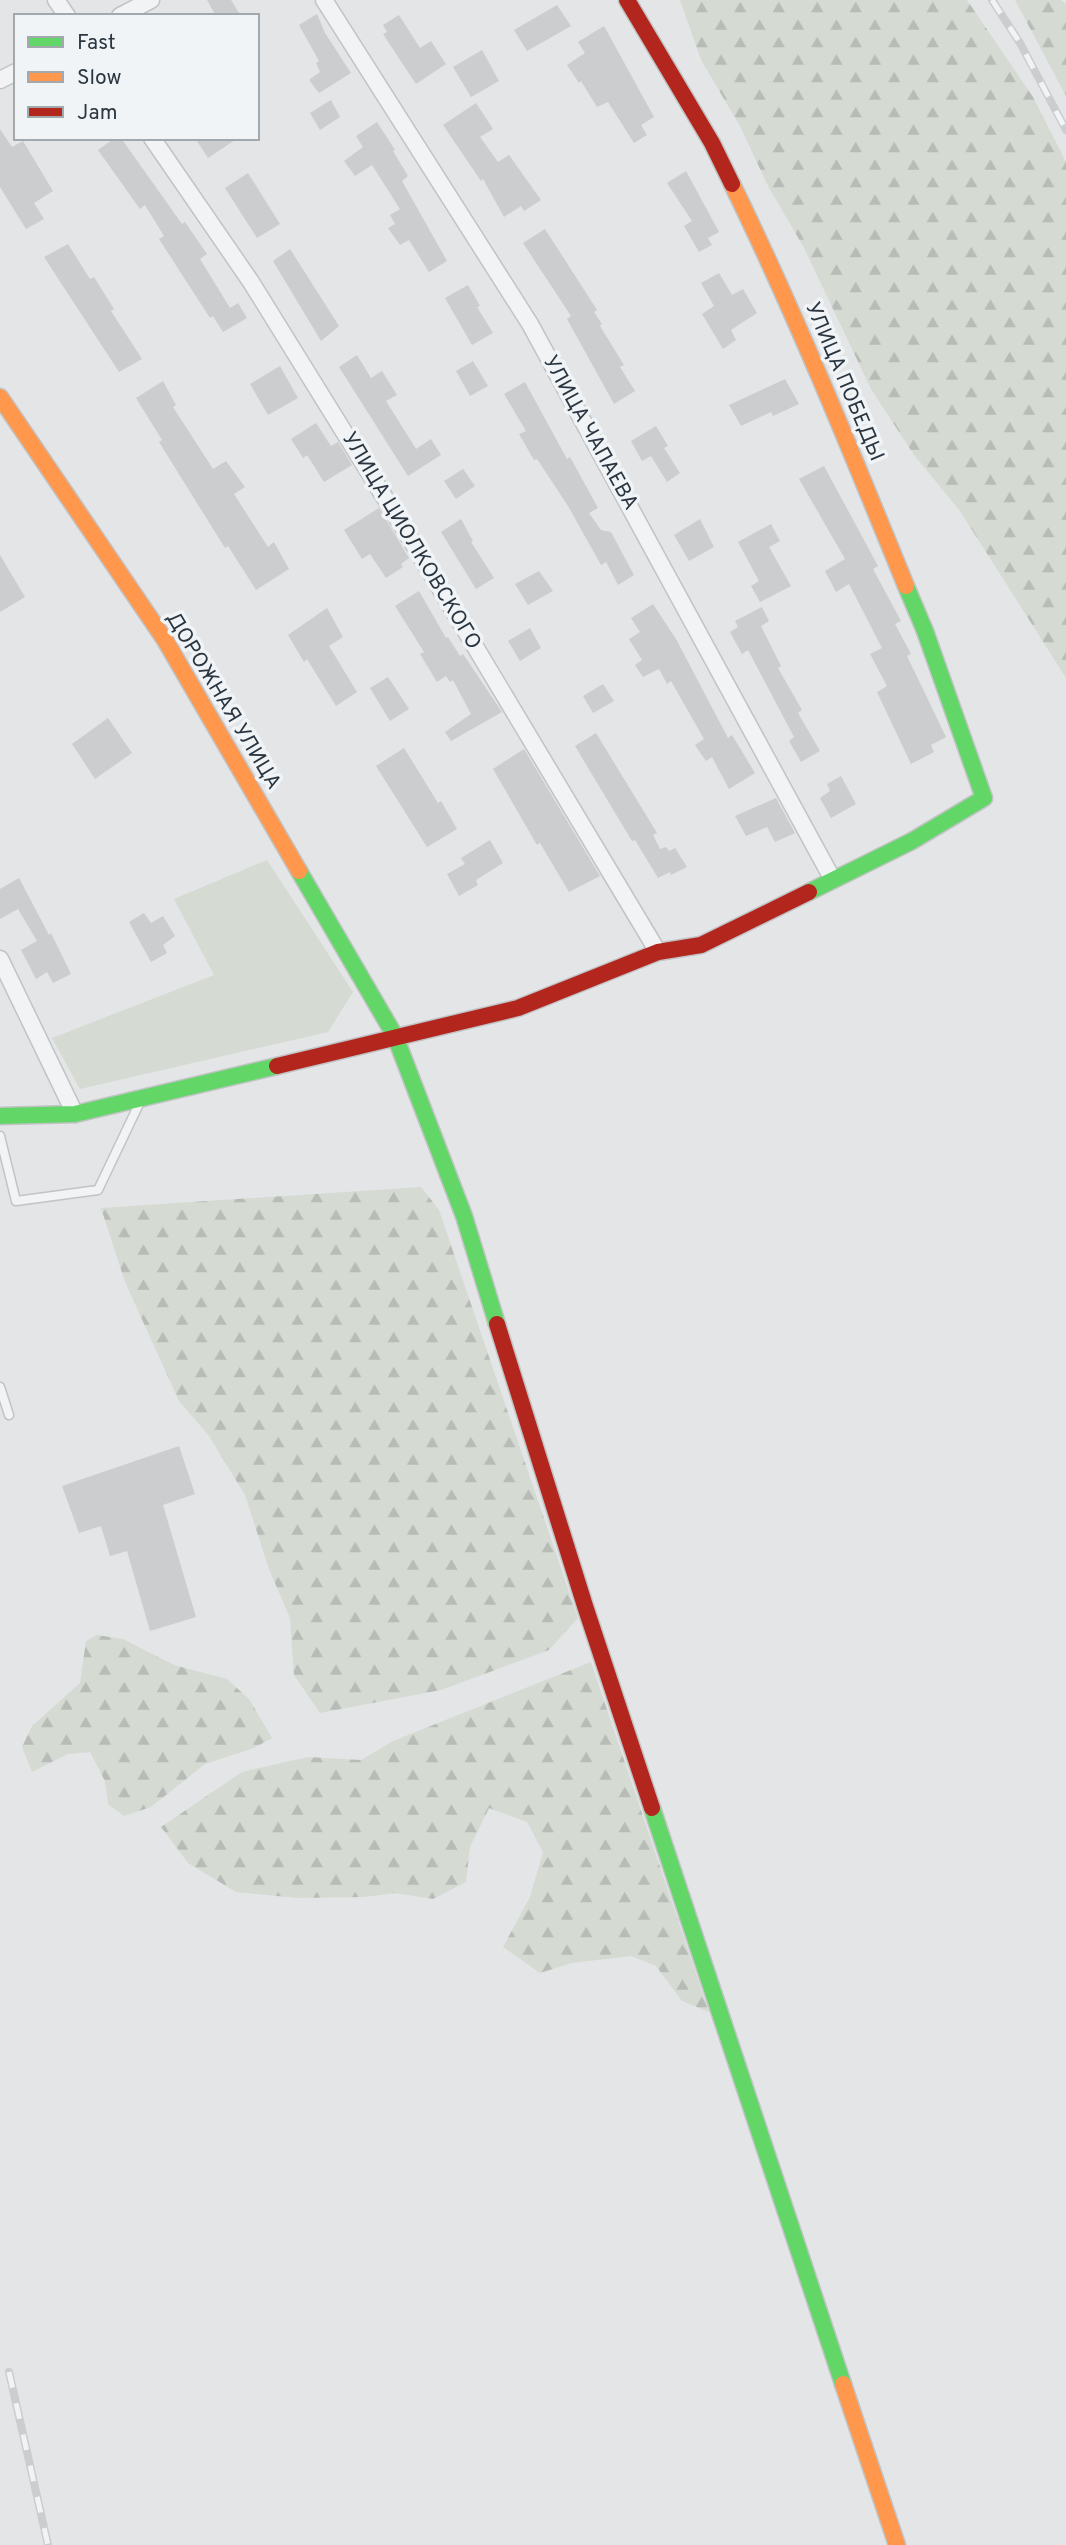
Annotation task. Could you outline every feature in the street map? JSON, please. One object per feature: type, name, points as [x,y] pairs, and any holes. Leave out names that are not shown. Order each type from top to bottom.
[{"type":"main road","name":"УЛИЦА ПОБЕДЫ","points":[[627,0],[712,143],[765,252],[826,391],[925,631],[985,799],[912,841],[833,880]]},
{"type":"main road","name":"ДОРОЖНАЯ УЛИЦА","points":[[0,397],[165,640],[395,1036],[464,1216],[585,1606],[897,2545]]},
{"type":"main road","points":[[0,1116],[75,1114],[518,1008],[658,952],[701,946],[833,880]]},
{"type":"street","points":[[124,14],[151,0]]},
{"type":"street","name":"УЛИЦА ЧАПАЕВА","points":[[324,0],[530,324],[833,880]]},
{"type":"street","name":"УЛИЦА ЦИОЛКОВСКОГО","points":[[153,140],[265,305],[426,565],[658,952]]},
{"type":"street","points":[[0,959],[75,1114]]},
{"type":"lane","points":[[0,1136],[16,1201],[98,1190],[142,1098]]},
{"type":"lane","points":[[0,1387],[9,1415]]},
{"type":"green space","points":[[680,0],[967,0],[1033,97],[1066,162],[1066,678],[960,511],[914,455],[871,389],[804,248],[768,186],[740,126],[701,60]]},
{"type":"green space","points":[[1015,0],[1061,0],[1066,4],[1066,96]]},
{"type":"green space","points":[[267,860],[353,992],[328,1032],[80,1089],[52,1038],[214,975],[174,899]]},
{"type":"green space","points":[[421,1187],[439,1210],[578,1618],[549,1650],[441,1690],[320,1713],[294,1675],[290,1618],[269,1569],[245,1495],[209,1436],[179,1401],[125,1282],[101,1208]]},
{"type":"green space","points":[[97,1635],[123,1639],[174,1665],[227,1679],[249,1699],[272,1738],[254,1748],[205,1764],[151,1807],[124,1816],[108,1804],[105,1781],[90,1752],[68,1754],[32,1772],[22,1747],[32,1726],[80,1683],[86,1641]]},
{"type":"green space","points":[[591,1662],[709,2012],[682,2001],[656,1966],[631,1956],[572,1963],[540,1973],[503,1947],[530,1897],[543,1852],[527,1822],[489,1808],[470,1847],[466,1882],[433,1899],[395,1893],[364,1897],[297,1898],[236,1892],[188,1863],[161,1827],[242,1772],[308,1757],[361,1760],[393,1741]]},
{"type":"building","points":[[207,0],[231,0],[240,14],[215,14]]},
{"type":"building","points":[[557,5],[571,26],[527,51],[514,30]]},
{"type":"building","points":[[317,14],[325,33],[351,73],[319,93],[309,80],[320,72],[316,63],[319,61],[299,25]]},
{"type":"building","points":[[399,15],[420,48],[431,41],[446,64],[416,84],[383,34],[387,32],[383,25]]},
{"type":"building","points":[[604,26],[654,117],[641,125],[647,135],[634,143],[608,102],[597,107],[567,65],[585,53],[578,42]]},
{"type":"building","points":[[482,50],[499,81],[471,97],[453,67]]},
{"type":"building","points":[[331,100],[340,117],[320,130],[310,113]]},
{"type":"building","points":[[476,103],[493,129],[480,137],[498,162],[509,155],[541,200],[524,211],[521,206],[504,217],[483,179],[481,181],[443,125]]},
{"type":"building","points":[[377,122],[408,176],[402,181],[447,261],[429,272],[409,240],[400,245],[388,228],[395,224],[390,215],[400,209],[372,165],[355,176],[344,161],[363,147],[356,136]]},
{"type":"building","points":[[0,129],[12,147],[23,141],[53,191],[34,203],[44,219],[26,229],[0,187]]},
{"type":"building","points":[[112,140],[122,140],[182,224],[185,222],[207,254],[200,259],[230,308],[238,303],[247,318],[223,332],[213,316],[210,318],[159,239],[164,236],[145,205],[140,209],[98,150]]},
{"type":"building","points":[[196,140],[235,140],[208,158]]},
{"type":"building","points":[[686,171],[719,232],[708,238],[712,245],[699,252],[684,226],[692,221],[667,183]]},
{"type":"building","points":[[248,173],[280,224],[257,238],[225,188]]},
{"type":"building","points":[[545,229],[597,310],[594,312],[602,324],[600,326],[624,365],[620,367],[635,391],[614,404],[567,319],[571,316],[523,243]]},
{"type":"building","points":[[68,244],[90,279],[94,277],[114,309],[111,311],[142,359],[119,372],[44,257]]},
{"type":"building","points":[[290,249],[339,326],[321,341],[273,261]]},
{"type":"building","points":[[719,273],[732,295],[743,289],[757,313],[731,330],[736,340],[723,349],[702,314],[714,306],[701,283]]},
{"type":"building","points":[[468,285],[480,306],[477,307],[493,333],[472,345],[445,298]]},
{"type":"building","points":[[357,355],[371,378],[382,371],[397,395],[386,401],[416,449],[431,439],[441,455],[408,476],[339,367]]},
{"type":"building","points":[[473,361],[488,386],[470,396],[456,371]]},
{"type":"building","points":[[280,366],[298,398],[268,415],[250,384]]},
{"type":"building","points":[[785,379],[799,404],[773,416],[771,412],[741,426],[729,405]]},
{"type":"building","points":[[163,381],[176,405],[173,407],[213,469],[226,461],[245,487],[234,494],[268,547],[274,542],[289,569],[256,590],[228,546],[225,548],[159,442],[162,440],[136,398]]},
{"type":"building","points":[[525,382],[567,459],[570,457],[598,508],[589,513],[601,530],[611,532],[634,575],[618,585],[606,562],[601,565],[568,506],[537,459],[534,460],[519,434],[526,431],[504,394]]},
{"type":"building","points":[[316,423],[331,446],[338,442],[352,465],[324,482],[307,455],[303,458],[291,439]]},
{"type":"building","points":[[656,426],[668,446],[664,448],[680,473],[667,482],[651,456],[642,461],[631,441]]},
{"type":"building","points":[[824,466],[878,566],[873,569],[901,621],[895,624],[911,654],[907,656],[946,737],[931,745],[934,752],[911,764],[877,692],[887,686],[870,654],[882,648],[849,584],[836,592],[825,571],[845,559],[799,479]]},
{"type":"building","points":[[463,469],[475,486],[456,499],[444,481]]},
{"type":"building","points":[[379,508],[409,558],[401,564],[403,567],[386,578],[370,554],[362,559],[344,530]]},
{"type":"building","points":[[461,519],[473,541],[471,542],[494,578],[476,589],[441,532]]},
{"type":"building","points":[[700,519],[714,547],[689,561],[674,535]]},
{"type":"building","points":[[771,524],[780,541],[769,547],[791,586],[760,602],[751,586],[759,581],[738,542]]},
{"type":"building","points":[[0,555],[25,597],[0,612]]},
{"type":"building","points":[[539,571],[553,591],[528,605],[515,584]]},
{"type":"building","points":[[419,591],[446,638],[448,637],[460,656],[463,654],[502,712],[451,741],[445,732],[471,714],[453,680],[450,682],[446,676],[437,682],[420,654],[424,652],[395,606]]},
{"type":"building","points":[[653,604],[676,639],[728,738],[732,735],[755,773],[729,789],[712,757],[706,761],[695,745],[704,739],[671,681],[667,684],[659,669],[643,677],[635,665],[642,660],[629,639],[640,632],[631,618]]},
{"type":"building","points":[[762,607],[769,621],[761,626],[781,666],[778,668],[802,710],[798,713],[820,751],[801,762],[789,741],[794,737],[748,650],[742,654],[730,632],[738,627],[735,621]]},
{"type":"building","points":[[327,608],[343,637],[329,646],[357,692],[336,706],[307,659],[304,662],[288,635]]},
{"type":"building","points":[[530,628],[541,648],[520,661],[508,641]]},
{"type":"building","points":[[388,677],[409,709],[390,721],[370,688]]},
{"type":"building","points":[[603,684],[614,701],[593,713],[583,696]]},
{"type":"building","points":[[108,718],[132,753],[95,779],[72,744]]},
{"type":"building","points":[[596,733],[657,833],[653,835],[660,849],[666,847],[669,851],[675,848],[687,867],[658,878],[635,840],[632,841],[575,746]]},
{"type":"building","points":[[404,748],[457,829],[427,847],[376,766]]},
{"type":"building","points":[[524,749],[600,876],[569,892],[540,843],[537,845],[493,769]]},
{"type":"building","points":[[841,776],[856,804],[831,818],[820,798],[830,791],[827,784]]},
{"type":"building","points":[[776,798],[795,833],[775,842],[767,827],[746,836],[735,816]]},
{"type":"building","points":[[490,840],[503,863],[476,880],[478,885],[459,896],[447,874],[465,864],[461,858]]},
{"type":"building","points":[[19,878],[71,974],[53,983],[47,972],[36,979],[21,950],[37,941],[18,909],[0,919],[0,889]]},
{"type":"building","points":[[144,913],[151,923],[163,916],[175,936],[163,945],[167,953],[151,962],[129,922]]},
{"type":"building","points":[[179,1446],[195,1494],[163,1505],[196,1617],[150,1631],[127,1551],[110,1556],[101,1526],[79,1533],[62,1486]]},
{"type":"railway","points":[[992,0],[1020,43],[1066,130]]},
{"type":"railway","points":[[9,2372],[48,2545]]},
{"type":"traffic: fast","points":[[809,892],[912,841],[984,798],[925,631],[906,586]]},
{"type":"traffic: fast","points":[[299,871],[395,1036],[464,1216],[497,1324]]},
{"type":"traffic: fast","points":[[0,1116],[75,1114],[277,1066]]},
{"type":"traffic: fast","points":[[652,1808],[843,2384]]},
{"type":"traffic: slow","points":[[732,184],[801,333],[906,586]]},
{"type":"traffic: slow","points":[[0,397],[165,640],[299,871]]},
{"type":"traffic: slow","points":[[843,2384],[897,2545]]},
{"type":"traffic: jam","points":[[627,0],[712,143],[732,184]]},
{"type":"traffic: jam","points":[[277,1066],[518,1008],[658,952],[701,945],[809,892]]},
{"type":"traffic: jam","points":[[497,1324],[585,1606],[652,1808]]}]
